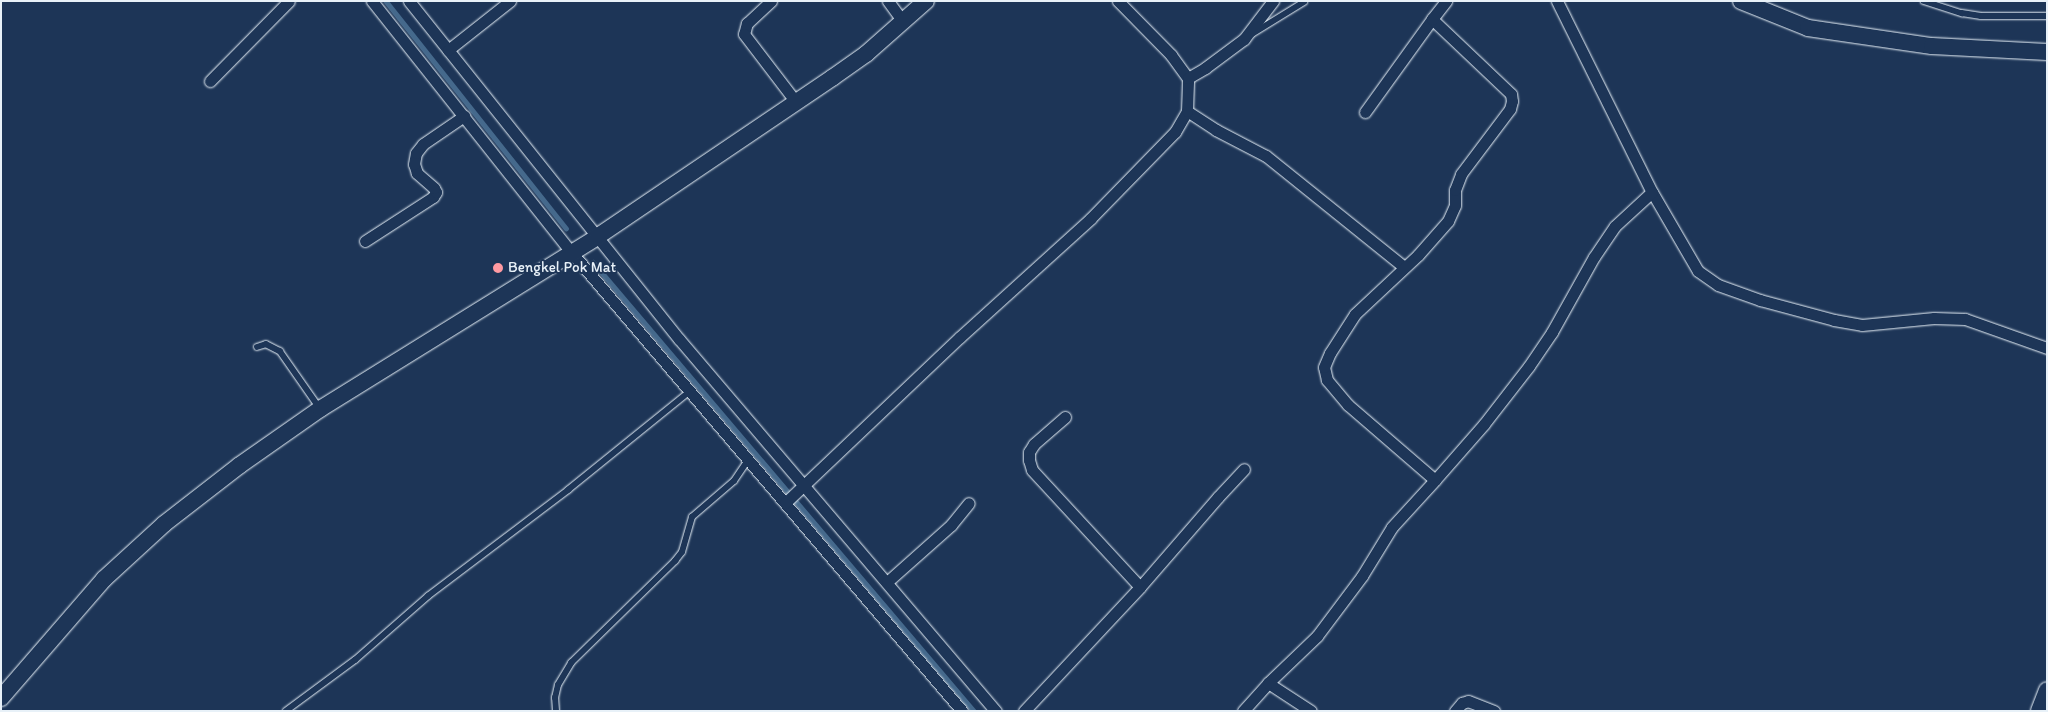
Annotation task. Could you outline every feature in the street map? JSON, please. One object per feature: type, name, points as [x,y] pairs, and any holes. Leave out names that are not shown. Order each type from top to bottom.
[{"type":"street","points":[[210,81],[289,1]]},
{"type":"street","points":[[372,1],[572,252],[689,392],[748,460],[787,500],[962,711]]},
{"type":"street","points":[[409,1],[678,339],[801,486],[887,582],[996,711]]},
{"type":"street","points":[[448,50],[510,1]]},
{"type":"street","points":[[771,1],[747,23],[744,34],[796,102]]},
{"type":"street","points":[[888,1],[903,22]]},
{"type":"street","points":[[1,698],[104,579],[164,524],[240,465],[320,409],[597,237],[866,54],[926,1]]},
{"type":"street","points":[[787,500],[1090,219],[1175,132],[1187,111],[1188,78],[1170,55],[1118,1]]},
{"type":"street","points":[[1188,78],[1205,68],[1244,39],[1273,1]]},
{"type":"street","points":[[1365,112],[1446,1]]},
{"type":"street","points":[[1557,1],[1652,192],[1698,271],[1718,285],[1760,300],[1834,320],[1862,325],[1934,318],[1965,319],[2047,348]]},
{"type":"street","points":[[1741,1],[1808,28],[1932,46],[2047,52]]},
{"type":"street","points":[[1432,19],[1511,94],[1510,109],[1461,174],[1455,190],[1455,205],[1448,221],[1355,314],[1330,353],[1324,367],[1326,380],[1348,405],[1435,480]]},
{"type":"street","points":[[1187,111],[1216,130],[1266,156],[1404,267]]},
{"type":"street","points":[[365,241],[433,197],[436,192],[434,188],[417,173],[414,164],[416,153],[423,144],[464,116]]},
{"type":"street","points":[[1243,711],[1268,683],[1317,636],[1362,576],[1392,528],[1484,424],[1529,366],[1552,332],[1594,257],[1614,226],[1652,192]]},
{"type":"street","points":[[1065,417],[1034,444],[1029,460],[1032,470],[1140,587]]},
{"type":"street","points":[[1024,711],[1140,587],[1244,469]]},
{"type":"street","points":[[887,582],[952,525],[969,503]]},
{"type":"street","points":[[1268,683],[1311,711]]},
{"type":"street","points":[[2039,711],[2047,690]]},
{"type":"street","points":[[1455,711],[1462,703],[1468,701],[1494,711]]},
{"type":"lane","points":[[1924,1],[1962,13],[1981,16],[2047,16]]},
{"type":"lane","points":[[1244,39],[1304,2]]},
{"type":"lane","points":[[257,347],[266,344],[280,351],[320,409]]},
{"type":"lane","points":[[286,711],[355,660],[428,596],[568,490],[689,392]]},
{"type":"lane","points":[[556,711],[555,698],[558,685],[570,663],[675,561],[682,552],[692,517],[734,481],[748,460]]},
{"type":"waterway","points":[[386,1],[566,228]]},
{"type":"waterway","points":[[593,262],[974,711]]},
{"type":"place","name":"Bengkel Pok Mat","points":[[498,268]]}]
